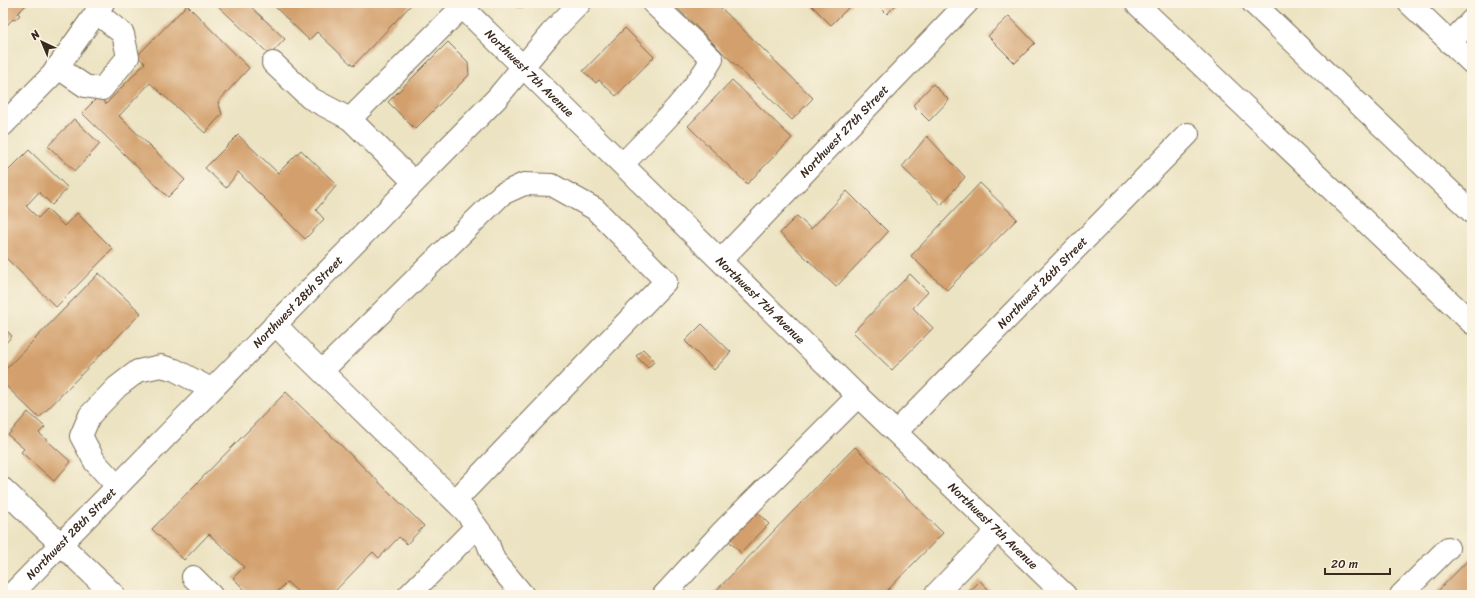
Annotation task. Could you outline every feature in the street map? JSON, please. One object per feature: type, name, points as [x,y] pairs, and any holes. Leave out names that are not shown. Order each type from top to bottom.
[{"type":"main road","name":"Northwest 28th Street","points":[[11,595],[497,98],[551,33],[580,3]]},
{"type":"main road","points":[[623,164],[660,125],[703,74],[712,59],[653,3]]},
{"type":"main road","name":"Northwest 27th Street","points":[[720,260],[967,3]]},
{"type":"main road","points":[[1136,3],[1472,322]]},
{"type":"main road","points":[[1254,3],[1472,212]]},
{"type":"main road","points":[[1409,3],[1472,63]]},
{"type":"main road","name":"Northwest 7th Avenue","points":[[460,5],[524,66],[858,396],[1065,595]]},
{"type":"main road","points":[[350,119],[460,5]]},
{"type":"main road","points":[[3,125],[52,75],[57,67],[100,8],[123,34],[128,57],[102,89],[84,86],[57,67]]},
{"type":"main road","points":[[1450,43],[1472,20]]},
{"type":"main road","points":[[273,63],[310,98],[350,119],[414,182]]},
{"type":"main road","name":"Northwest 26th Street","points":[[896,432],[1188,134]]},
{"type":"main road","points":[[322,371],[502,194],[524,184],[552,185],[595,209],[666,281],[455,501]]},
{"type":"main road","points":[[275,324],[465,511],[487,542],[494,560],[523,595]]},
{"type":"main road","points":[[116,486],[95,462],[81,436],[90,415],[117,387],[138,371],[161,366],[175,370],[212,389]]},
{"type":"main road","points":[[664,595],[722,531],[858,396]]},
{"type":"main road","points":[[3,489],[114,595]]},
{"type":"main road","points":[[409,595],[476,527]]},
{"type":"main road","points":[[935,595],[998,530]]},
{"type":"main road","points":[[1406,593],[1448,548]]},
{"type":"main road","points":[[193,577],[211,595]]},
{"type":"building","points":[[3,3],[28,3],[18,13],[20,15],[15,20],[13,19],[4,28],[3,27]]},
{"type":"building","points":[[215,3],[247,3],[285,39],[270,55]]},
{"type":"building","points":[[271,3],[409,3],[411,5],[353,66],[317,32],[309,40]]},
{"type":"building","points":[[509,3],[530,3],[523,7],[517,7]]},
{"type":"building","points":[[672,3],[716,3],[813,98],[792,120]]},
{"type":"building","points":[[809,3],[853,3],[831,25]]},
{"type":"building","points":[[876,3],[898,3],[887,14]]},
{"type":"building","points":[[187,5],[249,68],[218,102],[222,114],[205,133],[150,83],[119,116],[185,180],[168,197],[82,113],[99,96],[106,104],[145,63],[137,56]]},
{"type":"building","points":[[1009,16],[1035,43],[1015,63],[988,36]]},
{"type":"building","points":[[625,28],[654,57],[616,96],[599,80],[596,83],[583,71]]},
{"type":"building","points":[[448,42],[468,62],[469,75],[415,129],[388,102]]},
{"type":"building","points":[[732,80],[792,138],[747,184],[688,126]]},
{"type":"building","points":[[933,84],[949,100],[929,121],[913,105]]},
{"type":"building","points":[[74,119],[100,144],[75,171],[48,146]]},
{"type":"building","points":[[238,135],[278,173],[301,150],[337,185],[316,210],[324,219],[305,239],[238,172],[226,188],[205,168]]},
{"type":"building","points":[[927,136],[965,177],[941,205],[902,167]]},
{"type":"building","points":[[29,150],[68,188],[52,205],[39,192],[26,206],[38,218],[47,209],[64,226],[77,213],[113,249],[56,307],[3,255],[3,176]]},
{"type":"building","points":[[980,183],[1017,219],[947,290],[911,256]]},
{"type":"building","points":[[847,191],[888,232],[836,287],[780,233],[797,216],[811,229]]},
{"type":"building","points":[[99,273],[141,313],[39,418],[3,383],[3,372]]},
{"type":"building","points":[[910,274],[928,292],[913,308],[933,328],[892,370],[853,332]]},
{"type":"building","points":[[702,324],[731,352],[714,370],[685,341]]},
{"type":"building","points":[[3,327],[12,336],[3,346]]},
{"type":"building","points":[[643,349],[655,361],[648,368],[636,356]]},
{"type":"building","points":[[286,392],[424,526],[407,544],[399,537],[379,558],[373,552],[331,595],[301,595],[287,582],[274,595],[250,595],[233,578],[244,567],[209,534],[184,560],[152,529]]},
{"type":"building","points":[[28,412],[45,427],[39,433],[71,462],[54,481],[21,452],[24,449],[8,435]]},
{"type":"building","points":[[855,447],[943,533],[883,595],[712,595]]},
{"type":"building","points":[[755,510],[769,524],[741,553],[727,539]]},
{"type":"building","points":[[1471,557],[1472,595],[1435,594]]},
{"type":"building","points":[[980,581],[994,595],[966,595]]}]
